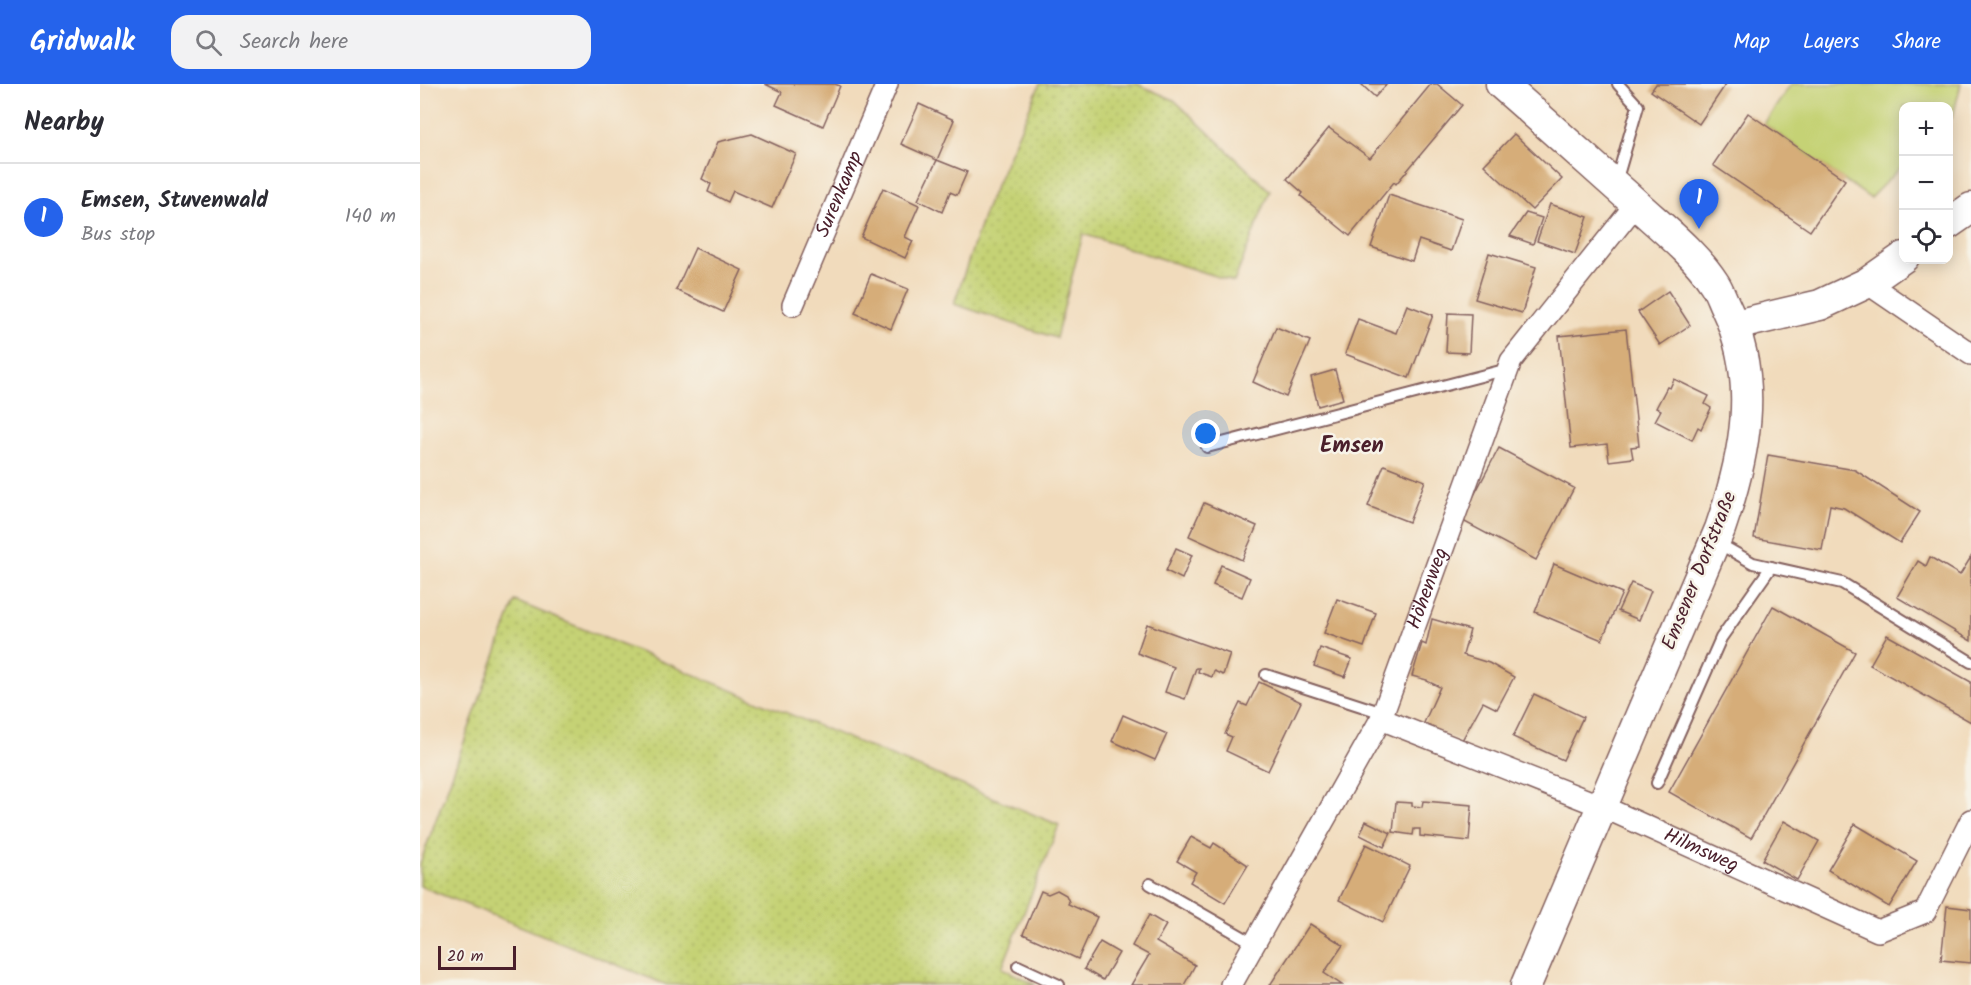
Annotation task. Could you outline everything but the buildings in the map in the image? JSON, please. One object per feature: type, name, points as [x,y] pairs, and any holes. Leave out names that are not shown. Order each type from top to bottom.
[{"type":"street","name":"Surenkamp","points":[[793,305],[887,84]]},
{"type":"street","name":"Emsener Dorfstraße","points":[[1501,84],[1682,244],[1715,284],[1735,325],[1742,352],[1746,383],[1744,435],[1736,483],[1715,541],[1526,985]]},
{"type":"street","name":"Höhenweg","points":[[1231,985],[1382,716],[1511,361],[1626,195]]},
{"type":"street","points":[[1953,221],[1971,208]]},
{"type":"street","points":[[1735,325],[1820,305],[1867,283],[1899,261]]},
{"type":"street","points":[[1867,283],[1971,354]]},
{"type":"street","name":"Hilmsweg","points":[[1382,716],[1601,806],[1878,931],[1925,912],[1971,820]]},
{"type":"lane","points":[[1618,84],[1638,106],[1626,195]]},
{"type":"lane","points":[[1207,447],[1508,369]]},
{"type":"lane","points":[[1715,541],[1753,562],[1842,583],[1971,662]]},
{"type":"lane","points":[[1656,783],[1721,638],[1771,567]]},
{"type":"lane","points":[[1266,675],[1382,716]]},
{"type":"lane","points":[[1150,884],[1255,944]]},
{"type":"lane","points":[[1018,966],[1059,985]]},
{"type":"green space","points":[[1040,84],[1137,84],[1174,100],[1270,191],[1234,282],[1083,234],[1056,338],[954,304],[986,208]]},
{"type":"green space","points":[[1791,84],[1961,84],[1953,116],[1953,102],[1899,102],[1899,169],[1870,198],[1764,124]]},
{"type":"green space","points":[[515,601],[1059,825],[1002,968],[1036,985],[667,985],[420,886],[420,864]]},
{"type":"place","name":"Emsen, Stuvenwald","points":[[1699,229]]},
{"type":"district","name":"Emsen","points":[[1352,446]]}]
